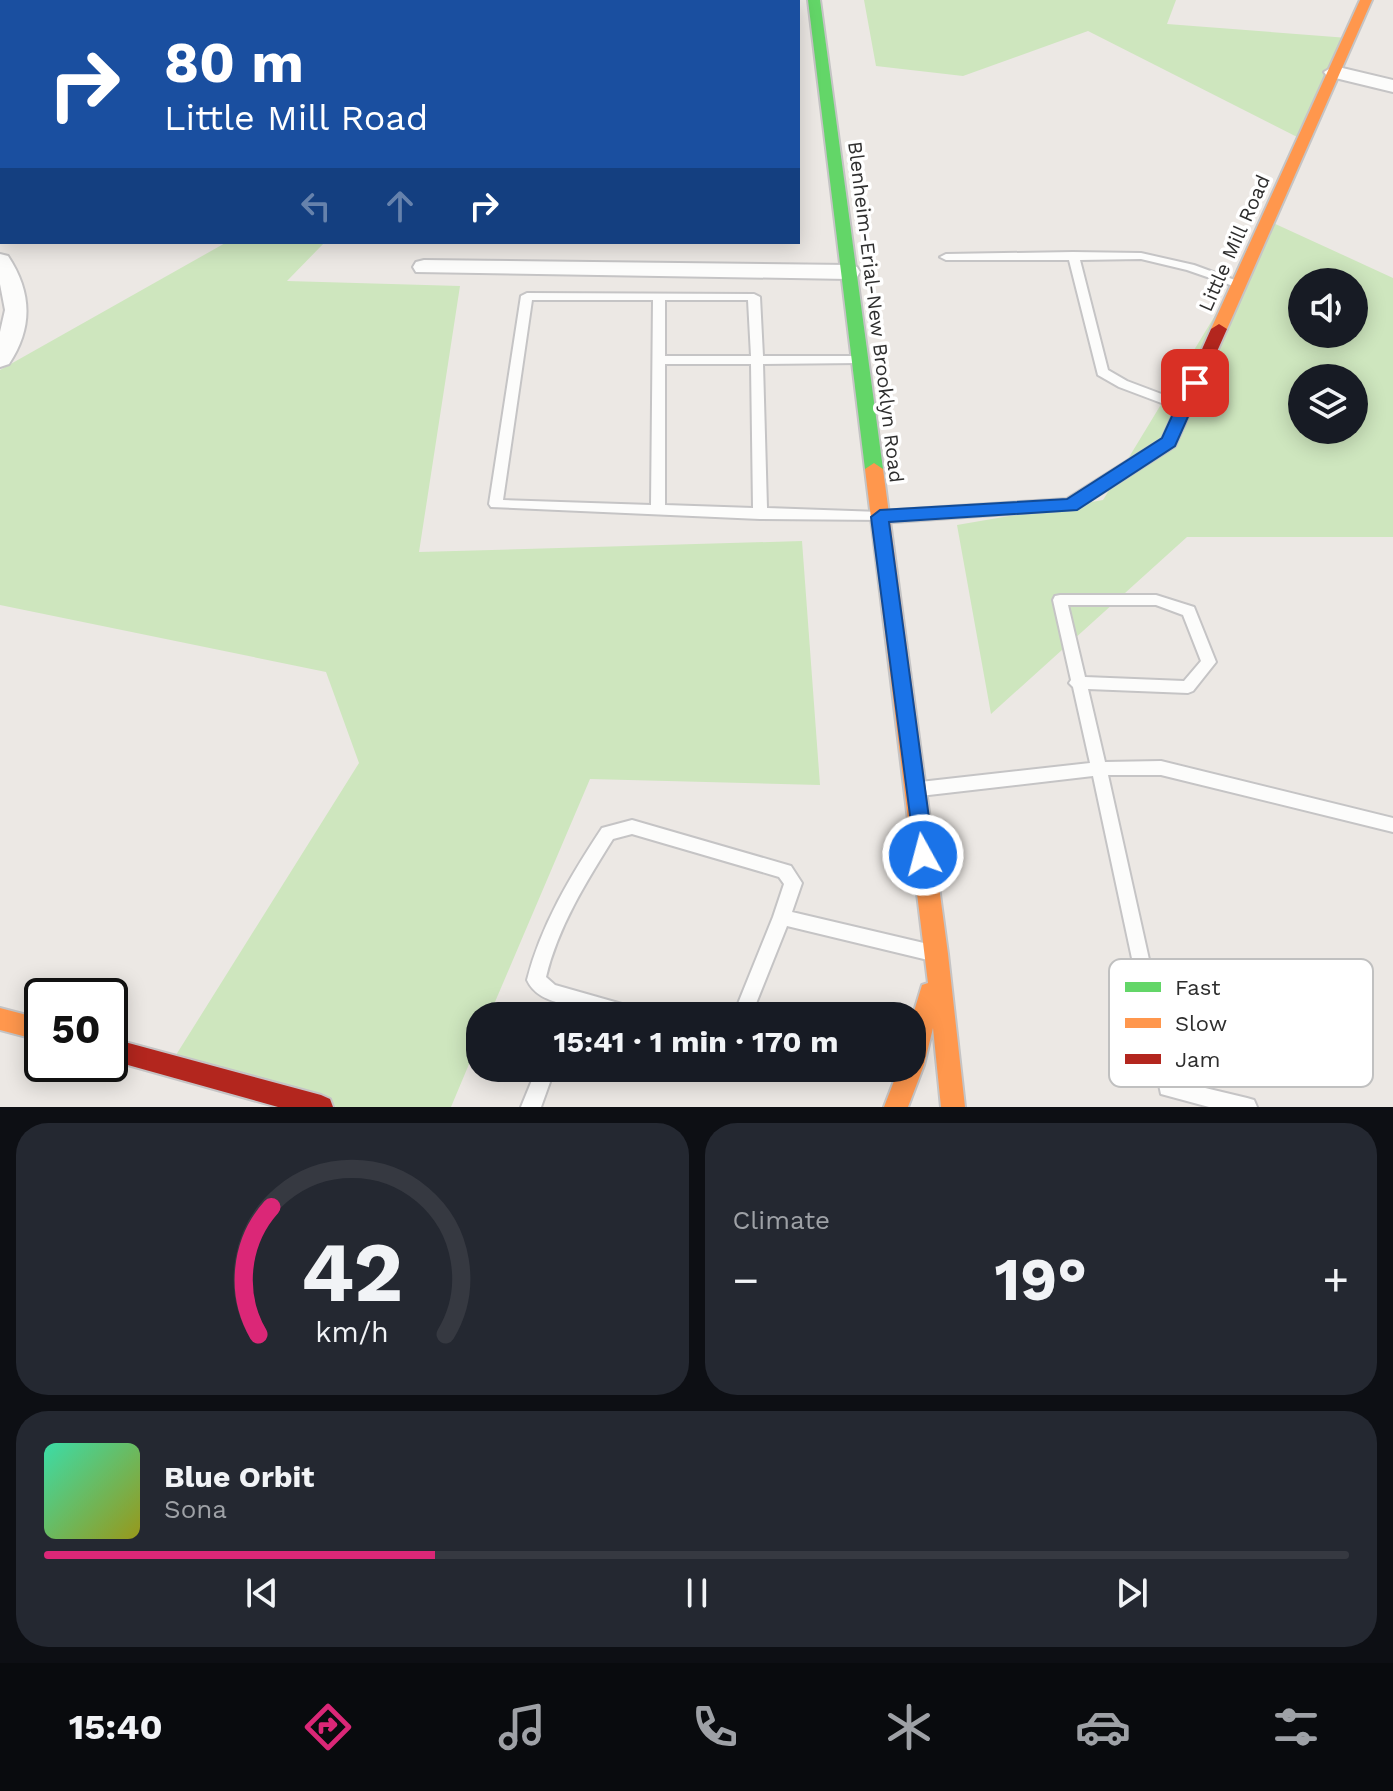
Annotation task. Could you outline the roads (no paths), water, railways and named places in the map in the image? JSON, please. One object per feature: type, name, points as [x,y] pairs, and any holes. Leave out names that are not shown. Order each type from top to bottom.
[{"type":"main road","name":"Blenheim-Erial-New Brooklyn Road","points":[[814,0],[937,954],[953,1107]]},
{"type":"main road","name":"Little Mill Road","points":[[880,517],[1071,505],[1169,442],[1366,0]]},
{"type":"main road","points":[[926,1012],[937,954]]},
{"type":"main road","points":[[0,1019],[24,1025]]},
{"type":"main road","points":[[128,1054],[321,1107]]},
{"type":"main road","points":[[896,1107],[906,1082]]},
{"type":"street","points":[[1334,72],[1393,86]]},
{"type":"street","points":[[0,261],[16,291],[17,322],[0,359]]},
{"type":"street","points":[[424,267],[849,272]]},
{"type":"lane","points":[[1073,255],[1102,372],[1123,384],[1184,407]]},
{"type":"lane","points":[[946,257],[1141,256],[1190,267],[1239,285]]},
{"type":"lane","points":[[760,514],[754,297],[527,296],[496,504],[658,508],[760,514],[880,517]]},
{"type":"lane","points":[[658,508],[659,298]]},
{"type":"lane","points":[[659,360],[860,359]]},
{"type":"lane","points":[[1077,683],[1188,687],[1209,662],[1189,611],[1156,600],[1060,600],[1077,683],[1140,959]]},
{"type":"lane","points":[[915,789],[1099,769],[1161,768],[1393,825]]},
{"type":"lane","points":[[563,1002],[536,980],[539,960],[590,860],[608,833],[632,827],[785,871],[793,883],[748,1002]]},
{"type":"lane","points":[[782,917],[937,954]]},
{"type":"lane","points":[[531,1107],[541,1082]]},
{"type":"lane","points":[[1168,1087],[1247,1107]]}]
